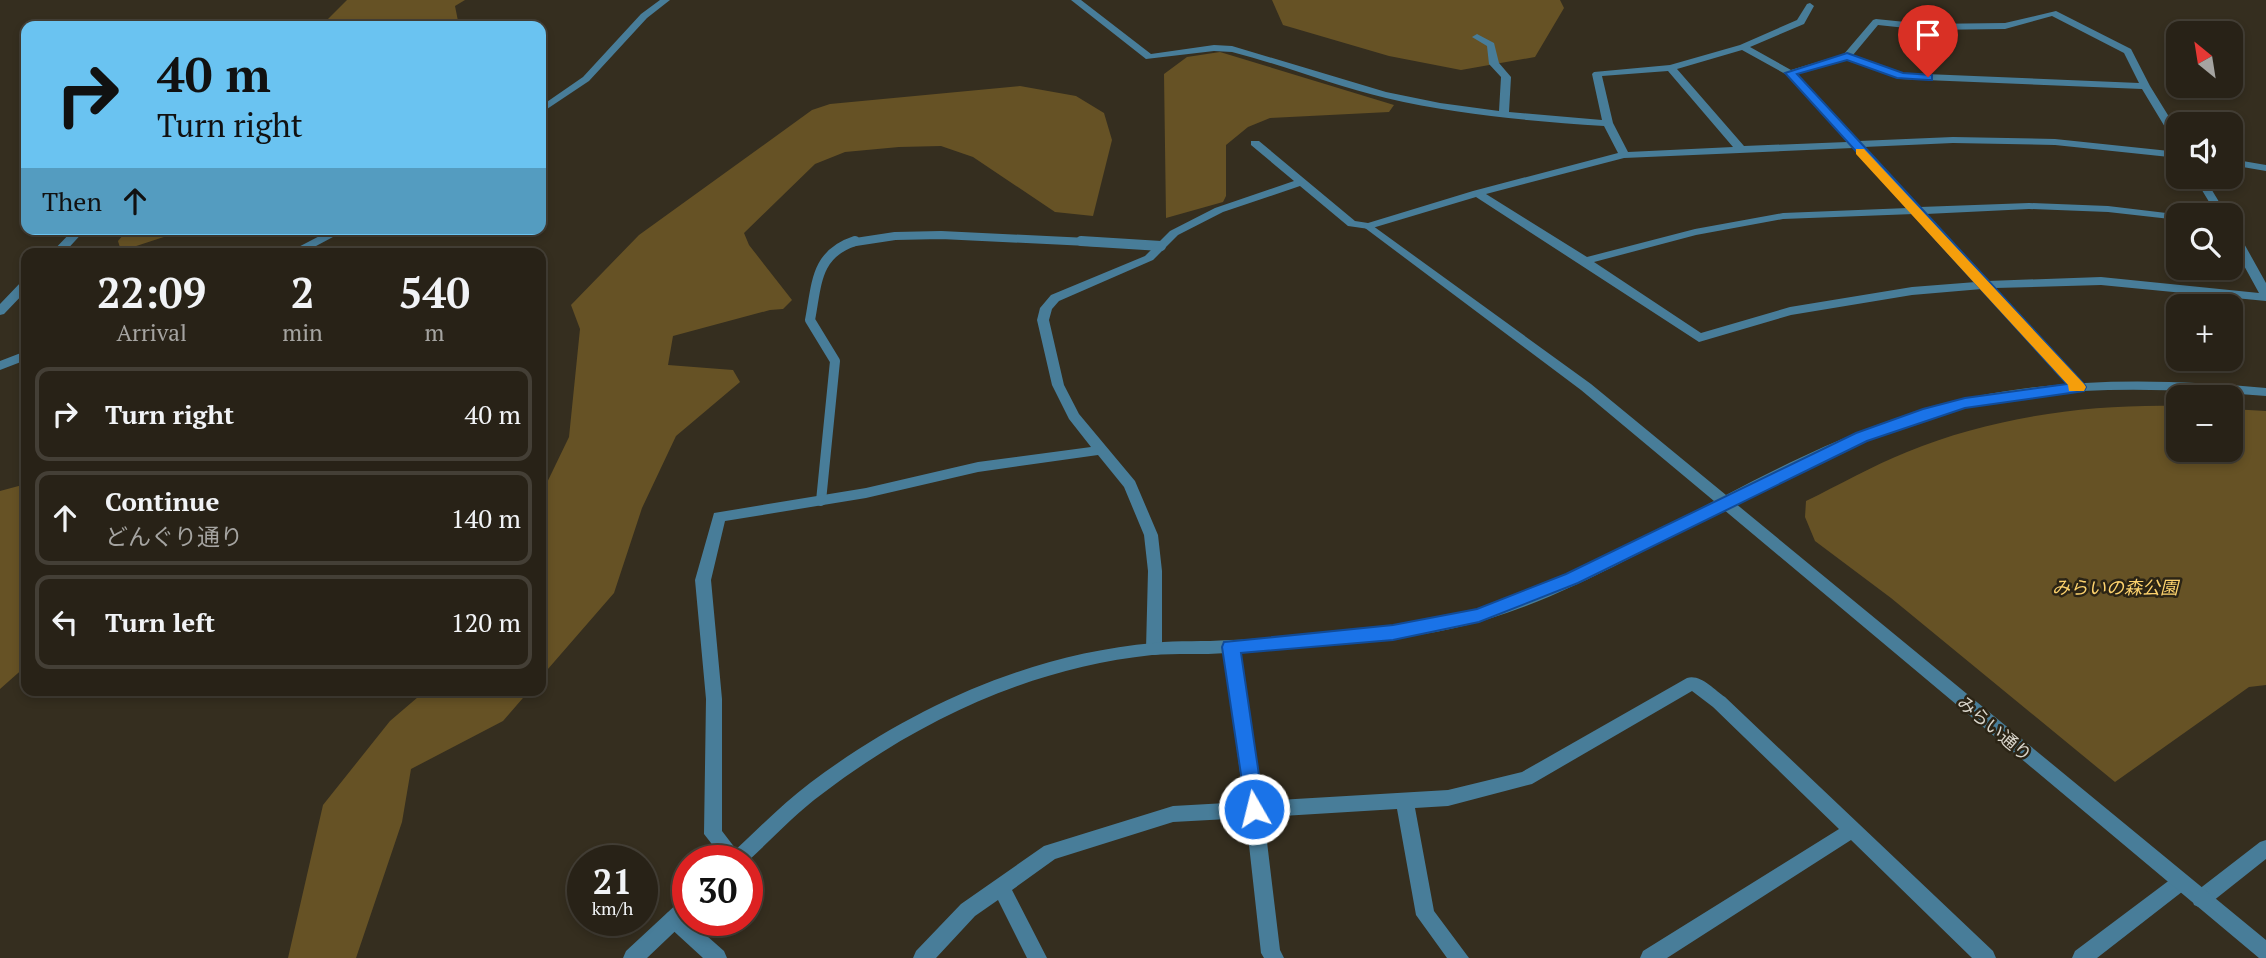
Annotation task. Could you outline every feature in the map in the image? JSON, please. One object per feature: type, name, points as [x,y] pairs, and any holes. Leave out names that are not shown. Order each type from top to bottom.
[{"type":"street","points":[[546,107],[586,79],[644,16],[666,0]]},
{"type":"street","points":[[1075,0],[1149,57],[1214,48],[1232,49],[1384,95],[1504,116],[1608,122]]},
{"type":"street","points":[[1624,155],[1608,122],[1597,74],[1671,68],[1743,47],[1801,22],[1810,6]]},
{"type":"street","points":[[1790,73],[1847,56],[1876,22],[1925,27],[2005,26],[2053,12],[2128,51],[2166,121]]},
{"type":"street","points":[[1477,37],[1491,45],[1494,64],[1506,78],[1504,116]]},
{"type":"street","points":[[1743,47],[1790,73],[2079,387]]},
{"type":"street","points":[[1847,56],[1901,76],[2145,86]]},
{"type":"street","points":[[1671,68],[1741,150]]},
{"type":"street","points":[[1369,226],[1477,193],[1624,155],[1953,140],[2055,142],[2166,154]]},
{"type":"street","name":"みらい通り","points":[[1255,143],[1352,224],[1369,226],[1586,387],[2266,952]]},
{"type":"street","points":[[2243,164],[2266,167]]},
{"type":"street","points":[[1154,649],[1155,571],[1151,534],[1130,485],[1074,416],[1058,385],[1043,320],[1046,308],[1055,298],[1149,258],[1174,233],[1219,210],[1303,182]]},
{"type":"street","points":[[1477,193],[1586,261],[1699,338],[1790,311],[1912,291],[1983,285],[2101,282],[2266,295]]},
{"type":"street","points":[[1586,261],[1695,232],[1783,216],[2029,206],[2108,208],[2166,215]]},
{"type":"street","points":[[63,248],[74,235]]},
{"type":"street","points":[[303,248],[331,235]]},
{"type":"street","points":[[2243,253],[2266,295]]},
{"type":"street","points":[[0,311],[21,289]]},
{"type":"street","points":[[0,366],[21,357]]},
{"type":"street","points":[[754,845],[813,791],[881,744],[946,707],[1021,675],[1089,657],[1154,649],[1231,647],[1393,632],[1479,615],[1572,579],[1861,437],[1928,413],[2006,395],[2079,387],[2176,385],[2266,392]]},
{"type":"street","points":[[722,845],[713,834],[714,699],[703,580],[719,517],[866,493],[978,467],[1102,450]]},
{"type":"street","points":[[1231,647],[1271,953],[1274,958]]},
{"type":"street","points":[[923,958],[968,910],[1050,852],[1173,814],[1448,798],[1526,779],[1693,684],[1719,702],[1986,958]]},
{"type":"street","points":[[1405,802],[1425,915],[1459,958]]},
{"type":"street","points":[[1650,958],[1852,830]]},
{"type":"street","points":[[2201,899],[2266,848]]},
{"type":"street","points":[[2082,958],[2181,882]]},
{"type":"street","points":[[1001,887],[1037,958]]},
{"type":"street","points":[[633,958],[672,921]]},
{"type":"street","points":[[699,936],[717,958]]},
{"type":"lane","points":[[821,500],[835,361],[810,320],[821,268],[835,248],[851,240],[874,236],[947,236],[1161,246]]},
{"type":"green space","points":[[347,0],[465,0],[455,6],[458,21],[326,21]]},
{"type":"green space","points":[[1272,0],[1560,0],[1564,8],[1535,57],[1461,70],[1389,56],[1283,25]]},
{"type":"green space","points":[[1220,52],[1394,105],[1389,112],[1270,118],[1248,127],[1226,145],[1226,196],[1223,202],[1166,218],[1164,74],[1187,57]]},
{"type":"green space","points":[[1020,86],[1076,96],[1104,113],[1112,140],[1093,216],[1055,212],[973,157],[941,146],[845,152],[815,164],[744,233],[749,245],[792,300],[783,309],[770,310],[673,336],[668,365],[733,370],[740,382],[676,436],[642,508],[614,593],[546,671],[546,485],[569,437],[580,329],[571,305],[639,235],[812,110],[830,104]]},
{"type":"green space","points":[[123,235],[170,235],[130,248],[120,248],[118,241]]},
{"type":"green space","name":"みらいの森公園","points":[[2166,406],[2166,462],[2243,462],[2243,410],[2266,411],[2266,685],[2249,687],[2115,782],[1891,598],[1815,541],[1805,517],[1806,501],[1894,457],[1972,430],[2075,410]]},
{"type":"green space","points":[[21,485],[21,670],[0,689],[0,491]]},
{"type":"green space","points":[[419,696],[525,696],[503,721],[411,769],[402,822],[356,958],[288,958],[323,805],[390,721]]},
{"type":"slow traffic","points":[[1860,151],[2079,387],[2074,388]]},
{"type":"route","points":[[1254,809],[1231,647],[1393,632],[1479,615],[1572,579],[1770,479],[1861,437],[1965,403],[2006,395],[2079,387],[1790,73],[1847,56],[1901,76],[1928,77]]}]
